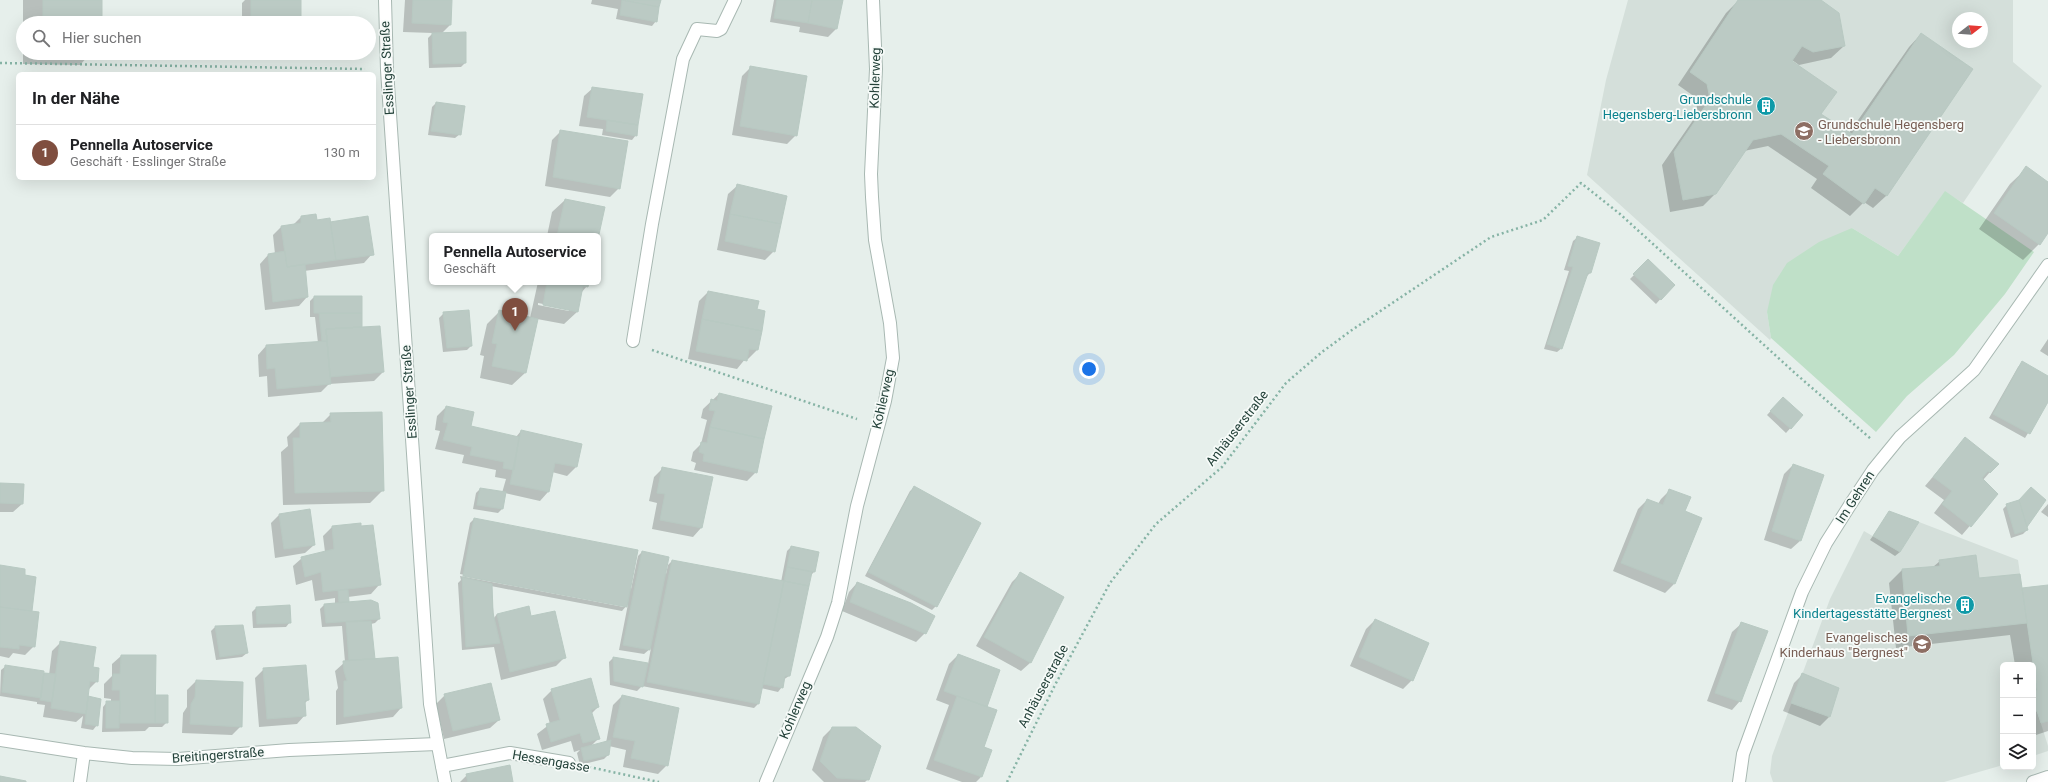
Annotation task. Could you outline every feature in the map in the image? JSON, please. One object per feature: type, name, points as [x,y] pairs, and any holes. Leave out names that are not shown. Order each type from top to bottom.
[{"type":"street","name":"Esslinger Straße","points":[[385,0],[387,70],[430,704],[446,782]]},
{"type":"street","points":[[633,341],[652,224],[685,52],[697,29],[721,30],[735,0]]},
{"type":"street","name":"Kohlerweg","points":[[766,782],[827,637],[835,614],[858,500],[890,375],[892,346],[889,315],[875,240],[871,174],[876,69],[874,0]]},
{"type":"street","name":"Im Gehren","points":[[1737,780],[1743,754],[1805,586],[1826,543],[1858,492],[1886,452],[1912,424],[1974,370],[2048,265]]},
{"type":"street","name":"Breitingerstraße","points":[[0,740],[84,753],[132,758],[178,759],[296,750],[437,744]]},
{"type":"street","points":[[80,782],[84,753]]},
{"type":"street","name":"Hessengasse","points":[[442,766],[510,753],[569,763]]},
{"type":"street","points":[[2033,782],[2048,777]]},
{"type":"path","points":[[0,63],[387,70]]},
{"type":"path","name":"Anhäuserstraße","points":[[1007,782],[1045,704],[1110,583],[1156,524],[1222,467],[1286,383],[1322,352],[1352,330],[1491,237],[1543,220],[1581,183],[1620,214],[1796,374],[1886,452]]},
{"type":"path","points":[[633,341],[651,350],[878,426]]},
{"type":"path","name":"Hessengasse","points":[[569,763],[659,782]]},
{"type":"shaded area","name":"Grundschule Hegensberg - Liebersbronn","points":[[1628,0],[2013,0],[2013,62],[2042,86],[1963,203],[1945,192],[1898,256],[1852,228],[1767,312],[1771,338],[1770,340],[1587,175],[1606,80]]},
{"type":"shaded area","name":"Evangelisches Kinderhaus \"Bergnest\"","points":[[1919,522],[2018,560],[2033,662],[2000,662],[2000,766],[1944,782],[1773,782],[1770,773],[1772,756],[1830,599],[1864,531],[1900,552]]},
{"type":"shaded area","points":[[2036,711],[2048,746],[2048,751],[2036,755],[2036,734]]},
{"type":"green space","points":[[1945,191],[2034,252],[2005,294],[1954,355],[1907,396],[1876,432],[1771,338],[1767,312],[1773,285],[1787,263],[1819,242],[1852,228],[1898,256]]},
{"type":"building","points":[[43,0],[102,0],[102,16],[43,16]]},
{"type":"building","points":[[251,0],[301,0],[301,16],[251,16]]},
{"type":"building","points":[[413,0],[452,0],[451,25],[412,23]]},
{"type":"building","points":[[622,0],[661,0],[659,7]]},
{"type":"building","points":[[622,0],[659,7],[657,22],[620,15]]},
{"type":"building","points":[[777,0],[812,0],[808,23],[774,18]]},
{"type":"building","points":[[812,0],[843,0],[837,29],[808,23]]},
{"type":"building","name":"Grundschule Hegensberg-Liebersbronn","points":[[1738,0],[1821,0],[1839,13],[1845,46],[1813,52],[1802,46],[1792,61],[1837,92],[1821,114],[1852,134],[1921,33],[1973,69],[1887,196],[1875,188],[1864,204],[1823,174],[1829,166],[1781,134],[1753,140],[1716,194],[1683,200],[1674,152],[1710,99],[1707,84],[1690,72]]},
{"type":"building","points":[[466,32],[466,63],[433,64],[432,33]]},
{"type":"building","points":[[750,66],[807,76],[797,136],[740,126]]},
{"type":"building","points":[[592,87],[643,94],[638,125],[587,117]]},
{"type":"building","points":[[436,102],[465,106],[461,135],[431,131]]},
{"type":"building","points":[[607,120],[638,125],[637,136],[606,131]]},
{"type":"building","points":[[560,130],[628,141],[620,189],[553,177]]},
{"type":"building","points":[[2026,166],[2048,182],[2048,233],[2040,245],[1994,213]]},
{"type":"building","points":[[737,184],[787,196],[781,224],[730,214]]},
{"type":"building","points":[[565,199],[605,207],[599,233],[558,233]]},
{"type":"building","points":[[316,214],[317,220],[330,218],[336,260],[287,267],[281,226],[301,223],[301,216]]},
{"type":"building","points":[[730,214],[781,224],[775,252],[725,241]]},
{"type":"building","points":[[368,216],[374,255],[336,260],[330,222]]},
{"type":"building","points":[[1577,236],[1600,243],[1591,273],[1588,273],[1562,349],[1547,344],[1573,267],[1568,266]]},
{"type":"building","points":[[285,251],[287,267],[305,264],[308,297],[273,302],[268,254]]},
{"type":"building","points":[[1648,259],[1675,285],[1661,300],[1633,274]]},
{"type":"building","points":[[546,285],[588,285],[588,287],[583,286],[578,312],[543,305]]},
{"type":"building","points":[[708,291],[759,301],[757,309],[765,311],[762,331],[702,319]]},
{"type":"building","points":[[314,296],[362,296],[362,313],[314,313]]},
{"type":"building","points":[[469,310],[472,346],[447,348],[443,312]]},
{"type":"building","points":[[499,310],[538,319],[526,373],[492,366],[497,344],[492,343]]},
{"type":"building","points":[[319,313],[362,313],[362,327],[326,329],[327,341],[322,341]]},
{"type":"building","points":[[702,319],[762,331],[758,350],[749,349],[747,361],[696,351]]},
{"type":"building","points":[[380,326],[384,372],[330,377],[326,329]]},
{"type":"building","points":[[327,341],[331,384],[277,389],[275,368],[267,369],[266,345]]},
{"type":"building","points":[[2022,361],[2048,376],[2048,402],[2030,434],[1993,414]]},
{"type":"building","points":[[719,393],[772,406],[764,439],[710,427],[715,411],[709,410],[711,399],[717,401]]},
{"type":"building","points":[[1783,397],[1803,415],[1791,429],[1770,411]]},
{"type":"building","points":[[446,406],[474,412],[471,426],[519,437],[514,470],[503,468],[504,462],[470,455],[472,447],[443,440],[448,423],[443,422]]},
{"type":"building","points":[[382,412],[384,491],[295,493],[293,438],[300,438],[300,423],[331,422],[330,413]]},
{"type":"building","points":[[710,427],[764,439],[757,473],[703,461],[704,454],[699,452],[701,442],[707,443]]},
{"type":"building","points":[[521,430],[582,444],[577,467],[555,463],[549,492],[510,484]]},
{"type":"building","points":[[1965,437],[1999,464],[1990,473],[1988,471],[1982,478],[1998,494],[1971,527],[1942,504],[1952,491],[1933,477]]},
{"type":"building","points":[[1793,464],[1824,475],[1801,541],[1772,531]]},
{"type":"building","points":[[662,467],[713,477],[702,528],[660,520],[665,494],[657,493]]},
{"type":"building","points":[[0,483],[24,484],[23,504],[0,503]]},
{"type":"building","points":[[914,486],[981,523],[937,607],[868,572]]},
{"type":"building","points":[[2031,487],[2046,500],[2027,527],[2019,500]]},
{"type":"building","points":[[480,488],[506,492],[503,509],[477,505]]},
{"type":"building","points":[[1669,489],[1691,497],[1685,511],[1702,518],[1675,584],[1621,563],[1647,499],[1663,505]]},
{"type":"building","points":[[2019,500],[2028,530],[2015,534],[2006,504]]},
{"type":"building","points":[[310,509],[315,545],[284,549],[279,514]]},
{"type":"building","points":[[1889,511],[1919,522],[1900,552],[1873,536]]},
{"type":"building","points":[[474,518],[638,550],[627,607],[463,576]]},
{"type":"building","points":[[361,523],[361,526],[373,525],[381,585],[323,592],[321,572],[305,577],[301,557],[334,549],[332,526]]},
{"type":"building","points":[[791,546],[819,552],[815,572],[787,567]]},
{"type":"building","points":[[642,551],[669,557],[650,650],[623,645]]},
{"type":"building","name":"Evangelische Kindertagesstätte Bergnest","points":[[1976,555],[1979,578],[2020,574],[2027,623],[1908,636],[1902,569],[1940,566],[1939,560]]},
{"type":"building","points":[[672,560],[784,581],[759,704],[647,682]]},
{"type":"building","points":[[0,565],[25,569],[25,575],[36,577],[32,611],[0,607]]},
{"type":"building","points":[[787,567],[812,572],[809,586],[784,581]]},
{"type":"building","points":[[1020,572],[1064,597],[1031,663],[984,637]]},
{"type":"building","points":[[462,577],[492,584],[493,613],[500,643],[466,647]]},
{"type":"building","points":[[784,581],[809,586],[790,676],[785,676],[783,688],[763,684]]},
{"type":"building","points":[[857,582],[911,603],[935,616],[926,634],[850,602]]},
{"type":"building","points":[[2048,585],[2048,721],[2041,723],[2036,711],[2036,662],[2033,662],[2022,588]]},
{"type":"building","points":[[338,590],[348,590],[349,602],[339,602]]},
{"type":"building","points":[[371,600],[378,603],[380,619],[326,623],[324,604]]},
{"type":"building","points":[[290,605],[291,623],[257,624],[256,607]]},
{"type":"building","points":[[529,606],[531,616],[555,611],[566,658],[510,672],[497,614]]},
{"type":"building","points":[[0,607],[39,612],[35,647],[19,645],[19,649],[0,647]]},
{"type":"building","points":[[1375,619],[1429,643],[1413,681],[1359,657]]},
{"type":"building","points":[[371,621],[375,659],[349,660],[346,622]]},
{"type":"building","points":[[1741,622],[1768,631],[1741,702],[1715,693]]},
{"type":"building","points":[[243,625],[248,653],[220,657],[215,626]]},
{"type":"building","points":[[60,641],[96,647],[93,667],[99,668],[98,682],[90,681],[86,714],[51,708]]},
{"type":"building","points":[[958,654],[1000,670],[987,707],[944,691]]},
{"type":"building","points":[[121,655],[156,655],[155,723],[120,723],[120,690],[112,690],[113,674],[120,674]]},
{"type":"building","points":[[398,657],[402,708],[344,717],[344,681],[347,681],[343,661]]},
{"type":"building","points":[[613,657],[648,663],[643,687],[614,681]]},
{"type":"building","points":[[5,665],[44,671],[41,698],[2,692]]},
{"type":"building","points":[[306,665],[309,700],[305,701],[306,716],[267,719],[263,668]]},
{"type":"building","points":[[44,673],[56,674],[52,702],[40,700]]},
{"type":"building","points":[[1802,673],[1839,688],[1830,717],[1791,703]]},
{"type":"building","points":[[591,678],[599,707],[591,710],[600,739],[583,743],[580,733],[551,742],[546,724],[560,720],[551,689]]},
{"type":"building","points":[[196,680],[243,682],[242,727],[190,724],[191,704],[195,697]]},
{"type":"building","points":[[491,683],[500,720],[453,731],[444,694]]},
{"type":"building","points":[[155,695],[168,695],[168,723],[155,723]]},
{"type":"building","points":[[622,695],[679,708],[668,766],[631,758],[635,741],[613,737]]},
{"type":"building","points":[[88,696],[101,699],[98,726],[85,724]]},
{"type":"building","points":[[957,696],[997,710],[984,747],[992,750],[982,777],[934,760]]},
{"type":"building","points":[[106,701],[120,701],[119,728],[106,728]]},
{"type":"building","points":[[832,727],[856,727],[881,746],[869,780],[837,778],[820,761]]},
{"type":"building","points":[[611,740],[609,755],[584,761],[581,748]]},
{"type":"building","points":[[510,765],[513,782],[468,782],[466,774]]},
{"type":"building","points":[[0,776],[26,781],[26,782],[0,782]]},
{"type":"place","name":"Grundschule Hegensberg-Liebersbronn","points":[[1766,106]]},
{"type":"place","name":"Grundschule Hegensberg - Liebersbronn","points":[[1804,131]]},
{"type":"place","name":"Pennella Autoservice","points":[[515,331]]},
{"type":"place","name":"Evangelische Kindertagesstätte Bergnest","points":[[1965,605]]},
{"type":"place","name":"Evangelisches Kinderhaus \"Bergnest\"","points":[[1922,644]]}]
